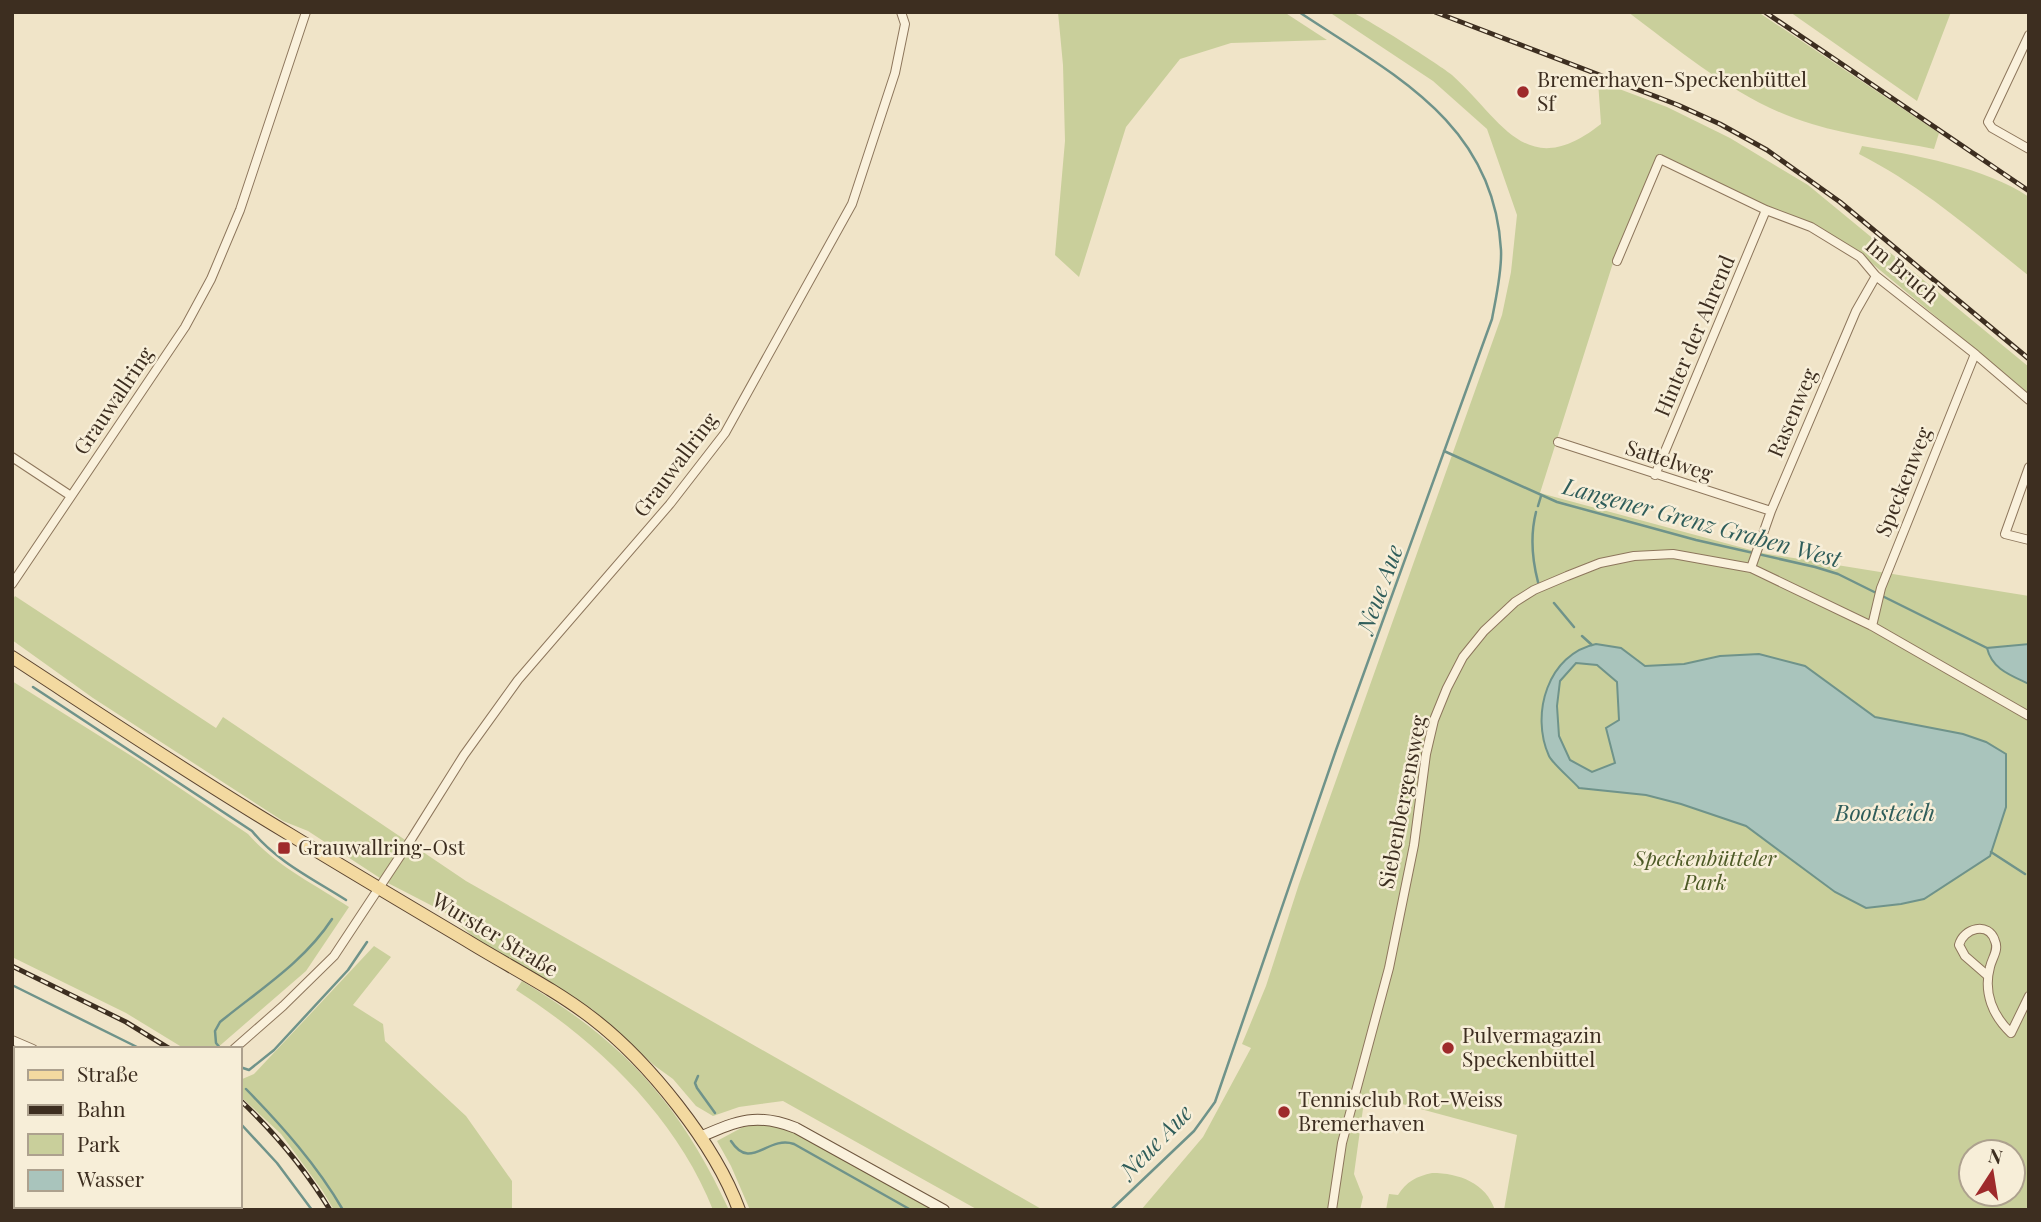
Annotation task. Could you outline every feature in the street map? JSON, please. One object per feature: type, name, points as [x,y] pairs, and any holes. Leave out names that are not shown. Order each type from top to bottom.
[{"type":"main road","name":"Wurster Straße","points":[[12,657],[238,804],[523,973],[592,1018],[614,1036],[691,1123],[719,1168],[739,1210]]},
{"type":"street","name":"Grauwallring","points":[[12,584],[185,327],[211,279],[240,210],[306,12]]},
{"type":"street","name":"Grauwallring","points":[[237,1046],[299,992],[334,956],[464,755],[518,680],[684,488],[732,422],[852,204],[894,74],[905,24],[901,12]]},
{"type":"street","points":[[2029,35],[1988,122],[1992,128],[2029,149]]},
{"type":"street","name":"Im Bruch","points":[[1617,261],[1660,159],[1766,210],[1811,227],[1860,257],[1876,276],[2029,400]]},
{"type":"street","name":"Hinter der Ahrend","points":[[1655,475],[1766,210]]},
{"type":"street","name":"Rasenweg","points":[[1751,568],[1771,511],[1856,311],[1876,276]]},
{"type":"street","name":"Speckenweg","points":[[1872,625],[1881,588],[1975,354]]},
{"type":"street","name":"Sattelweg","points":[[1558,442],[1771,511]]},
{"type":"street","points":[[12,457],[71,496]]},
{"type":"street","points":[[2029,467],[2005,534],[2029,540]]},
{"type":"street","name":"Siebenbergensweg","points":[[1332,1210],[1342,1143],[1389,968],[1414,845],[1426,754],[1434,720],[1463,657],[1484,631],[1515,601],[1534,590],[1600,564],[1634,556],[1673,554],[1751,568],[1872,625],[2029,716]]},
{"type":"street","points":[[1988,976],[1965,956],[1959,945],[1963,935],[1970,930],[1983,929],[1992,934],[1996,942],[1997,949],[1988,976],[1990,1006],[2011,1033],[2029,996]]},
{"type":"street","points":[[12,1040],[28,1047]]},
{"type":"street","points":[[699,1137],[739,1121],[757,1118],[779,1121],[806,1133],[944,1210]]},
{"type":"green space","points":[[1058,12],[1284,12],[1327,40],[1231,43],[1180,59],[1126,127],[1079,277],[1055,255],[1065,141],[1063,65]]},
{"type":"green space","name":"Speckenbütteler Park","points":[[1329,12],[1351,12],[1418,52],[1452,75],[1502,126],[1534,147],[1553,148],[1575,141],[1601,124],[1598,81],[1667,107],[1730,138],[1808,185],[2029,367],[2029,394],[1863,256],[1658,156],[1612,266],[1540,493],[1762,553],[2029,596],[2029,1210],[1504,1210],[1517,1135],[1365,1094],[1354,1174],[1363,1197],[1360,1210],[1141,1210],[1203,1137],[1251,1048],[1242,1044],[1266,986],[1299,884],[1502,315],[1511,272],[1517,215],[1487,129],[1433,81]]},
{"type":"green space","points":[[1628,12],[1758,12],[1939,133],[1934,149],[1842,132],[1812,124],[1762,104],[1693,61]]},
{"type":"green space","points":[[1790,12],[1951,12],[1917,101]]},
{"type":"green space","points":[[1862,146],[1971,170],[2029,197],[2029,276],[1926,195],[1859,154]]},
{"type":"green space","points":[[15,596],[216,728],[223,717],[466,881],[1043,1210],[978,1210],[783,1101],[739,1107],[713,1116],[696,1106],[673,1079],[592,1009],[480,943],[448,914],[386,882],[308,831],[283,821],[93,698],[12,640],[12,601]]},
{"type":"green space","points":[[12,681],[141,762],[248,834],[283,865],[349,907],[306,971],[218,1047],[182,1047],[126,1013],[12,957]]},
{"type":"green space","points":[[374,946],[391,957],[353,1005],[383,1024],[385,1041],[466,1116],[512,1181],[512,1210],[334,1210],[281,1134],[242,1098],[242,1079],[254,1074]]},
{"type":"green space","points":[[522,981],[590,1027],[645,1078],[690,1137],[729,1210],[713,1210],[698,1176],[679,1144],[632,1085],[576,1033],[516,990]]},
{"type":"green space","points":[[761,1124],[783,1127],[800,1134],[935,1210],[750,1210],[717,1141],[743,1127]]},
{"type":"green space","points":[[1432,1173],[1452,1175],[1470,1181],[1485,1193],[1495,1210],[1386,1210],[1389,1194],[1398,1195],[1412,1180]]},
{"type":"water","name":"Bootsteich","points":[[1596,644],[1621,648],[1645,666],[1759,654],[1805,666],[1875,717],[1963,734],[1986,742],[2006,754],[2006,807],[1990,856],[1924,899],[1866,908],[1835,892],[1746,826],[1646,795],[1579,788],[1549,756],[1542,722],[1547,688],[1555,673],[1579,650]],"holes":[[[1576,663],[1597,665],[1617,682],[1619,720],[1606,728],[1615,763],[1592,772],[1570,760],[1559,736],[1557,706],[1560,681]]]},
{"type":"water","points":[[2029,644],[2029,684],[1997,666],[1987,648]]},
{"type":"waterway","name":"Neue Aue","points":[[1111,1210],[1194,1131],[1215,1102],[1336,750],[1492,319],[1501,267],[1494,206],[1480,168],[1459,135],[1432,106],[1402,81],[1299,12]]},
{"type":"waterway","name":"Langener Grenz Graben West","points":[[1444,451],[1557,502],[1696,540],[1838,574],[1987,648]]},
{"type":"waterway","points":[[1538,506],[1541,496]]},
{"type":"waterway","points":[[1536,512],[1532,547],[1538,582]]},
{"type":"waterway","points":[[1554,603],[1574,627]]},
{"type":"waterway","points":[[1582,636],[1592,645]]},
{"type":"waterway","points":[[33,687],[252,831],[284,860],[346,900]]},
{"type":"waterway","points":[[1991,852],[2025,874]]},
{"type":"waterway","points":[[219,1047],[216,1043],[215,1031],[220,1022],[295,962],[332,919]]},
{"type":"waterway","points":[[242,1068],[249,1070],[274,1050],[348,970],[367,942]]},
{"type":"waterway","points":[[12,985],[137,1047]]},
{"type":"waterway","points":[[698,1076],[695,1083],[697,1088],[715,1113]]},
{"type":"waterway","points":[[246,1089],[298,1146],[343,1210]]},
{"type":"waterway","points":[[242,1125],[277,1163],[312,1210]]},
{"type":"waterway","points":[[731,1141],[738,1150],[745,1153],[753,1153],[776,1144],[794,1144],[911,1210]]},
{"type":"railway","points":[[1435,12],[1678,105],[1767,150],[1840,202],[2029,359]]},
{"type":"railway","points":[[1765,12],[2029,191]]},
{"type":"railway","points":[[12,966],[126,1022],[167,1047]]},
{"type":"railway","points":[[242,1102],[289,1152],[330,1210]]},
{"type":"place","name":"Bremerhaven-Speckenbüttel Sf","points":[[1523,92]]},
{"type":"place","name":"Grauwallring-Ost","points":[[284,848]]},
{"type":"place","name":"Pulvermagazin Speckenbüttel","points":[[1448,1048]]},
{"type":"place","name":"Tennisclub Rot-Weiss Bremerhaven","points":[[1284,1112]]}]
